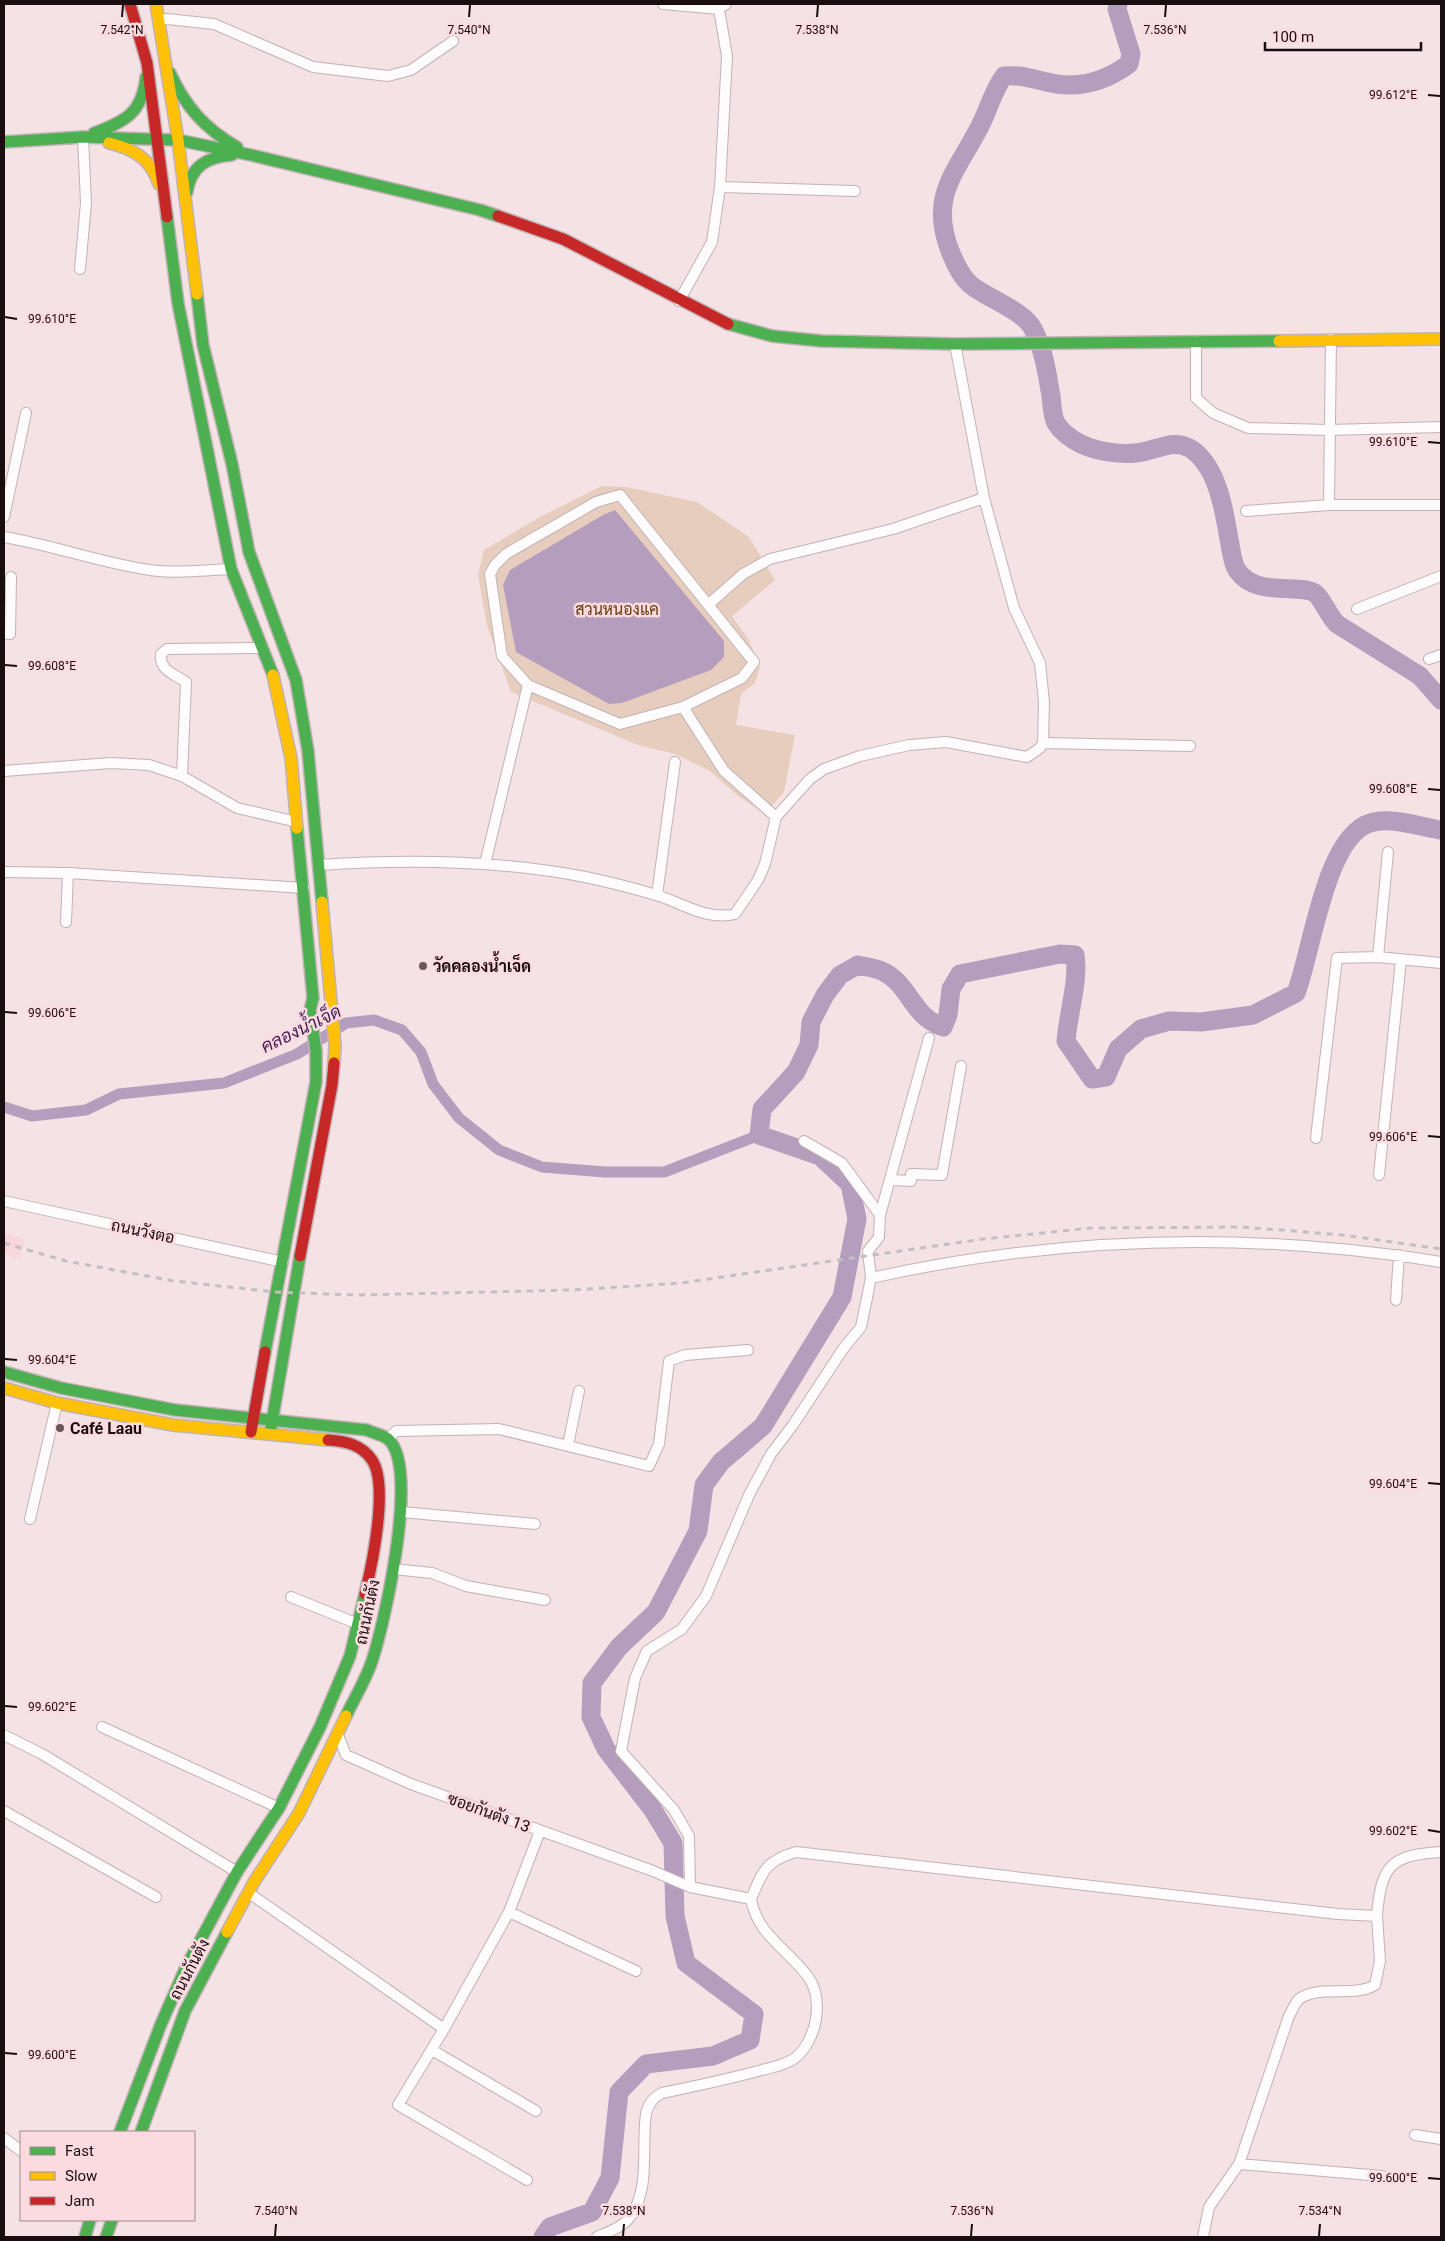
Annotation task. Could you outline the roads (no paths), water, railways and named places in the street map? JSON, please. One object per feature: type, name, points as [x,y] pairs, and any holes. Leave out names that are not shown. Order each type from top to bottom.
[{"type":"main road","points":[[130,4],[147,63],[178,303],[231,569],[279,693],[291,758],[304,888],[313,998],[310,1010],[316,1051],[316,1082],[252,1417],[251,1432]]},
{"type":"main road","points":[[156,4],[178,140],[204,345],[232,464],[249,552],[296,680],[308,751],[332,1005],[335,1046],[332,1085],[270,1434]]},
{"type":"main road","points":[[164,60],[178,92],[192,112],[223,141],[251,155]]},
{"type":"main road","points":[[83,137],[123,123],[133,113],[141,102],[145,90],[147,63]]},
{"type":"main road","points":[[83,137],[123,146],[137,152],[149,161],[157,174],[168,222]]},
{"type":"main road","points":[[4,142],[83,137],[178,140],[251,155],[490,214],[563,239],[726,324],[772,336],[822,341],[955,344],[1441,339]]},
{"type":"main road","points":[[186,206],[188,184],[196,166],[209,159],[251,155]]},
{"type":"main road","points":[[4,1372],[83,1392],[175,1410],[342,1426],[367,1430],[388,1439]]},
{"type":"main road","name":"ถนนกันตัง","points":[[4,1388],[57,1403],[173,1425],[344,1441],[359,1447],[373,1461],[378,1477],[379,1510],[372,1564],[350,1656],[320,1727],[279,1808],[237,1872],[186,1967],[120,2131]]},
{"type":"main road","points":[[80,1407],[83,1392]]},
{"type":"main road","name":"ถนนกันตัง","points":[[141,2131],[185,2011],[254,1882],[299,1813],[373,1659],[393,1569],[401,1512],[401,1467],[396,1451],[388,1439]]},
{"type":"main road","points":[[372,1564],[393,1569]]},
{"type":"main road","points":[[320,1727],[338,1735]]},
{"type":"main road","points":[[237,1872],[254,1882]]},
{"type":"main road","points":[[146,2065],[163,2072]]},
{"type":"main road","points":[[85,2237],[90,2221]]},
{"type":"main road","points":[[106,2237],[112,2221]]},
{"type":"street","points":[[663,4],[722,7],[726,56],[720,187],[712,242],[679,301]]},
{"type":"street","points":[[158,20],[168,19],[214,24],[313,67],[388,76],[411,70],[453,41]]},
{"type":"street","points":[[80,269],[86,202],[83,137]]},
{"type":"street","points":[[720,187],[855,191]]},
{"type":"street","points":[[1329,505],[1331,339]]},
{"type":"street","points":[[1196,341],[1196,398],[1213,412],[1248,428],[1330,430],[1441,427]]},
{"type":"street","points":[[320,865],[372,862],[485,864],[585,877],[657,895],[710,915],[722,917],[735,914],[758,880],[765,864],[776,817],[810,779],[824,769],[860,756],[909,745],[946,742],[1027,757],[1040,748],[1043,742],[1044,702],[1040,663],[1033,644],[1014,608],[984,498],[955,344]]},
{"type":"street","points":[[4,517],[26,413]]},
{"type":"street","points":[[620,495],[754,662],[742,678],[683,707],[620,724],[528,685],[502,656],[490,574],[494,565],[506,554],[596,502],[620,495]]},
{"type":"street","points":[[709,604],[743,574],[770,559],[893,529],[984,498]]},
{"type":"street","points":[[1246,511],[1329,505],[1441,505]]},
{"type":"street","points":[[4,537],[35,542],[84,556],[152,570],[231,569]]},
{"type":"street","points":[[1357,609],[1441,576]]},
{"type":"street","points":[[4,634],[10,634],[11,577]]},
{"type":"street","points":[[182,776],[186,682],[165,670],[160,661],[161,654],[167,649],[263,648]]},
{"type":"street","points":[[1429,660],[1441,655]]},
{"type":"street","points":[[485,864],[528,685]]},
{"type":"street","points":[[683,707],[724,771],[776,817]]},
{"type":"street","points":[[1043,742],[1190,746]]},
{"type":"street","points":[[4,771],[111,762],[149,765],[182,776],[237,808],[296,822]]},
{"type":"street","points":[[657,895],[675,762]]},
{"type":"street","points":[[1378,956],[1388,852]]},
{"type":"street","points":[[4,872],[68,873],[304,888]]},
{"type":"street","points":[[66,922],[68,873]]},
{"type":"street","points":[[1316,1138],[1337,958],[1378,956],[1441,963]]},
{"type":"street","points":[[1379,1175],[1401,960]]},
{"type":"street","points":[[690,1887],[689,1836],[674,1810],[621,1750],[635,1678],[647,1652],[682,1629],[706,1596],[748,1495],[771,1454],[793,1425],[843,1349],[861,1327],[871,1278],[868,1251],[879,1237],[880,1215],[929,1038]]},
{"type":"street","points":[[891,1180],[911,1181],[911,1174],[942,1175],[961,1066]]},
{"type":"street","points":[[804,1141],[842,1163],[880,1215]]},
{"type":"street","name":"ถนนวังตอ","points":[[4,1201],[283,1262]]},
{"type":"street","points":[[871,1278],[929,1265],[988,1256],[1128,1242],[1272,1244],[1399,1255],[1441,1262]]},
{"type":"street","points":[[1396,1300],[1399,1255]]},
{"type":"street","points":[[388,1439],[396,1431],[499,1429],[649,1466],[659,1444],[669,1361],[685,1355],[713,1355],[748,1350]]},
{"type":"street","points":[[568,1445],[579,1390]]},
{"type":"street","points":[[30,1519],[57,1403]]},
{"type":"street","points":[[401,1512],[536,1524]]},
{"type":"street","points":[[393,1569],[432,1573],[466,1586],[545,1600]]},
{"type":"street","points":[[291,1597],[358,1624]]},
{"type":"street","points":[[102,1727],[279,1808]]},
{"type":"street","points":[[4,1735],[42,1754],[237,1872]]},
{"type":"street","name":"ซอยกันตัง 13","points":[[338,1735],[346,1756],[411,1784],[654,1871],[690,1887],[751,1899]]},
{"type":"street","points":[[4,1811],[156,1897]]},
{"type":"street","points":[[527,2180],[398,2105],[432,2050],[509,1912],[540,1831]]},
{"type":"street","points":[[597,2237],[622,2224],[630,2217],[634,2208],[641,2187],[646,2113],[655,2097],[662,2093],[733,2078],[788,2062],[796,2058],[806,2045],[815,2024],[817,2009],[814,1987],[804,1972],[773,1942],[753,1910],[751,1899],[763,1872],[777,1858],[796,1852],[1338,1914],[1377,1916]]},
{"type":"street","points":[[1203,2237],[1209,2207],[1239,2164],[1289,2016],[1298,2000],[1312,1994],[1366,1991],[1375,1985],[1380,1961],[1377,1916],[1383,1880],[1390,1865],[1412,1854],[1441,1852]]},
{"type":"street","points":[[249,1893],[444,2029]]},
{"type":"street","points":[[509,1912],[636,1971]]},
{"type":"street","points":[[432,2050],[536,2111]]},
{"type":"street","points":[[1415,2135],[1441,2139]]},
{"type":"street","points":[[4,2138],[20,2150]]},
{"type":"street","points":[[1239,2164],[1382,2176]]},
{"type":"waterway","points":[[1118,4],[1117,9],[1131,54],[1129,64],[1121,70],[1095,82],[1077,85],[1057,84],[1011,76],[1004,76],[1000,82],[981,124],[955,170],[944,198],[942,214],[944,231],[954,260],[967,282],[1013,310],[1028,322],[1033,329],[1045,362],[1054,417],[1058,427],[1064,433],[1081,444],[1108,452],[1136,453],[1173,445],[1180,445],[1194,451],[1209,469],[1219,491],[1234,563],[1245,579],[1267,587],[1300,589],[1316,594],[1337,624],[1420,676],[1441,700]]},
{"type":"waterway","points":[[543,2237],[550,2227],[592,2212],[610,2178],[619,2092],[646,2064],[713,2056],[750,2040],[754,2014],[686,1963],[675,1916],[673,1843],[653,1810],[606,1749],[591,1717],[592,1683],[619,1647],[656,1612],[698,1531],[704,1485],[721,1462],[763,1426],[842,1297],[857,1219],[850,1184],[820,1156],[759,1135],[762,1109],[796,1072],[809,1045],[811,1022],[825,995],[840,975],[858,965],[875,969],[893,978],[924,1016],[943,1027],[948,1015],[951,989],[960,974],[1060,954],[1075,955],[1076,976],[1066,1041],[1092,1079],[1106,1077],[1118,1049],[1141,1029],[1169,1021],[1201,1022],[1253,1015],[1296,993],[1331,872],[1342,850],[1355,833],[1370,823],[1378,821],[1405,823],[1441,830]]},
{"type":"waterway","name":"คลองน้ำเจ็ด","points":[[4,1107],[32,1116],[86,1110],[119,1094],[224,1083],[297,1054],[346,1023],[374,1020],[402,1030],[421,1052],[433,1084],[459,1118],[499,1150],[542,1167],[605,1172],[664,1172],[759,1135]]},
{"type":"railway","points":[[4,1243],[66,1261],[174,1281],[275,1292],[357,1295],[572,1290],[681,1283],[983,1239],[1091,1228],[1243,1227],[1343,1235],[1441,1249]]},
{"type":"place","name":"วัดคลองน้ำเจ็ด","points":[[423,966]]},
{"type":"place","name":"Café Laau","points":[[60,1428]]},
{"type":"park label","name":"สวนหนองแค","points":[[617,609]]}]
